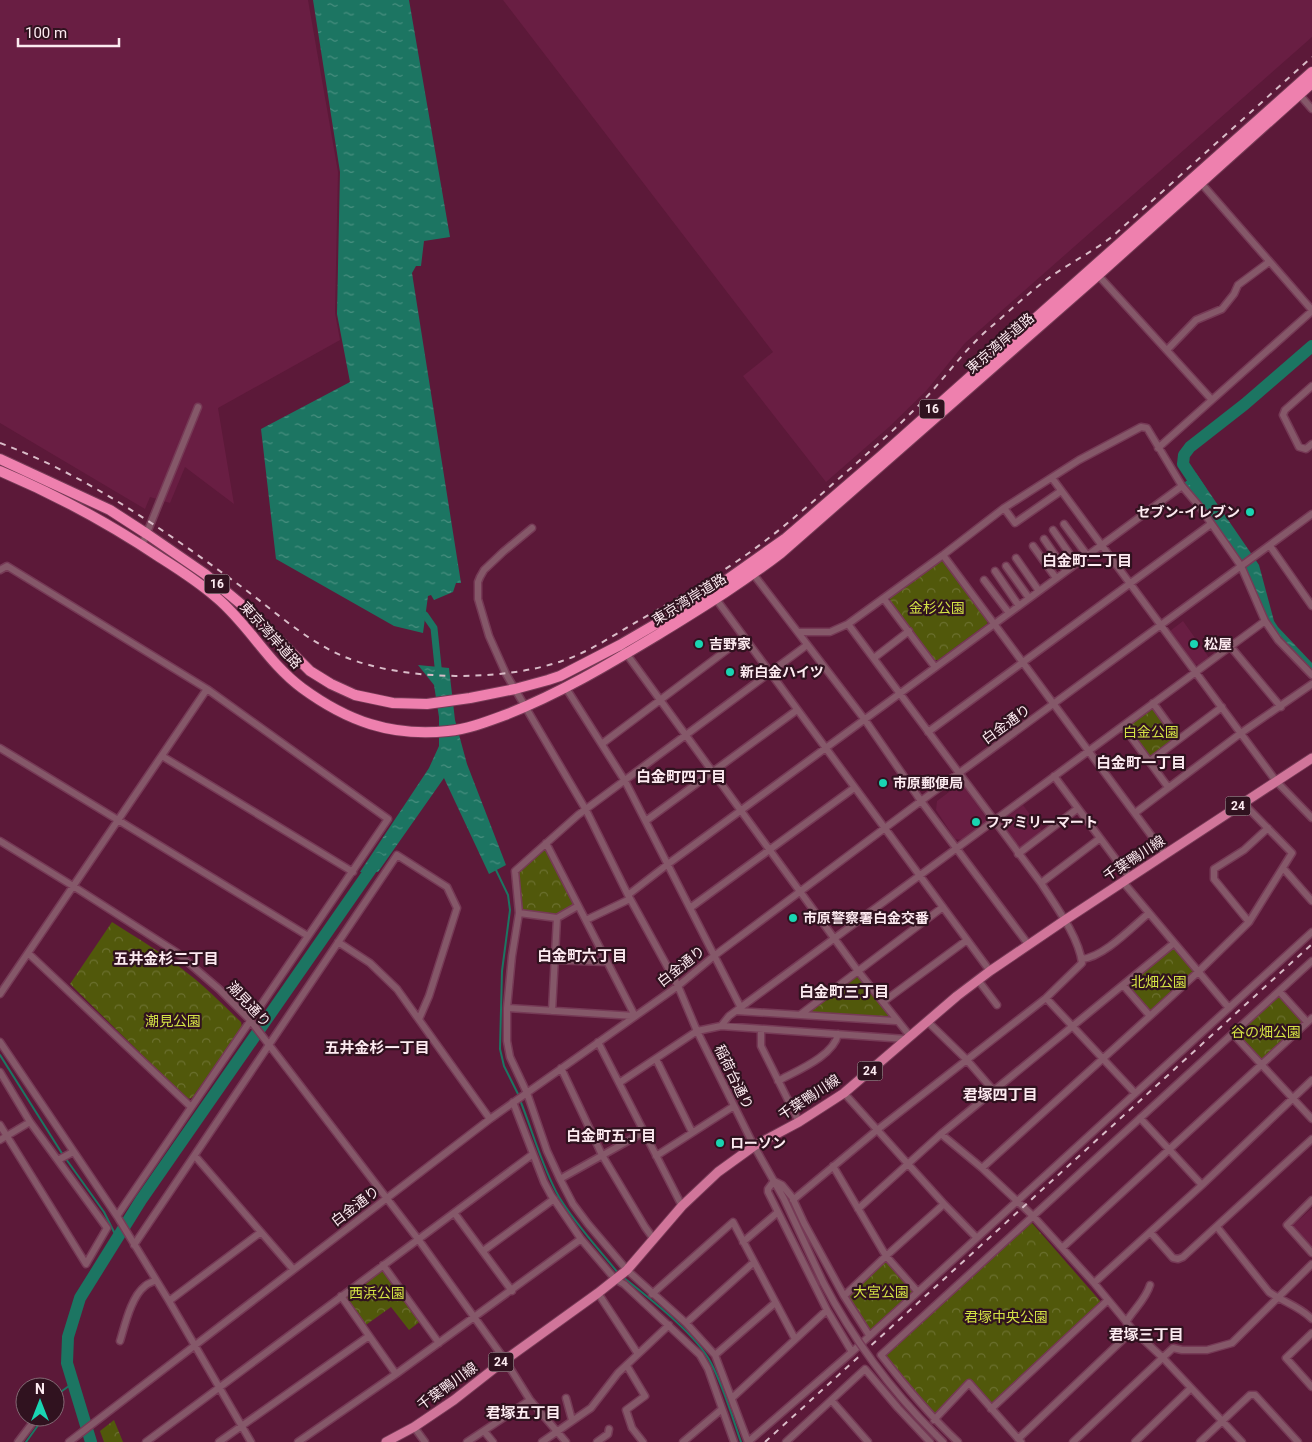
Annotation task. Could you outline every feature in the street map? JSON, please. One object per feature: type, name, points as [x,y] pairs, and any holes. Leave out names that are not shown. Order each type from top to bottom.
[{"type":"highway","name":"東京湾岸道路","points":[[0,471],[35,485],[103,520],[198,582],[238,618],[272,661],[287,676],[318,699],[343,714],[365,724],[389,729],[429,732],[476,726],[525,707],[566,688],[704,596],[786,538],[880,457],[1312,72]]},
{"type":"highway","name":"東京湾岸道路","points":[[0,459],[110,510],[147,534],[205,574],[254,615],[310,671],[330,684],[355,695],[393,703],[427,704],[514,689],[560,676],[623,649],[716,599],[754,574],[808,531],[1312,83]]},
{"type":"main road","name":"千葉鴨川線","points":[[386,1442],[414,1427],[454,1400],[504,1360],[598,1293],[627,1270],[682,1206],[718,1172],[754,1146],[799,1122],[844,1093],[927,1021],[990,970],[1312,758]]},
{"type":"street","points":[[1299,94],[1312,109]]},
{"type":"street","points":[[1158,448],[1312,310],[1200,183]]},
{"type":"street","points":[[1167,350],[1196,320],[1222,309],[1234,294],[1238,285],[1269,262]]},
{"type":"street","points":[[1098,275],[1212,400]]},
{"type":"street","points":[[1312,386],[1286,409],[1283,415],[1299,448],[1306,449],[1312,444]]},
{"type":"street","points":[[142,545],[198,407]]},
{"type":"street","points":[[798,632],[830,632],[848,624],[1004,508],[1079,460],[1140,427],[1147,428],[1182,486],[1199,506],[1241,566],[1265,621],[1278,640],[1312,675]]},
{"type":"street","points":[[1052,478],[1276,781],[1312,818]]},
{"type":"street","points":[[586,920],[629,897],[668,864],[740,810],[826,749],[1182,486]]},
{"type":"street","points":[[1004,508],[1015,523],[1061,491]]},
{"type":"street","name":"白金通り","points":[[69,1442],[490,1119],[678,986],[714,956],[921,801],[1312,515]]},
{"type":"street","points":[[1064,524],[1087,555]]},
{"type":"street","points":[[928,732],[1211,524]]},
{"type":"street","name":"稲荷台通り","points":[[532,528],[484,570],[478,582],[480,610],[506,674],[586,810],[629,897],[678,986],[697,1031],[734,1106],[784,1199],[823,1282],[842,1317],[874,1364],[899,1395],[943,1442]]},
{"type":"street","points":[[1053,530],[1076,563]]},
{"type":"street","points":[[1044,539],[1066,571]]},
{"type":"street","points":[[1033,546],[1056,578]]},
{"type":"street","points":[[1270,546],[1312,606]]},
{"type":"street","points":[[943,555],[1165,854]]},
{"type":"street","points":[[1016,558],[1039,591]]},
{"type":"street","points":[[0,570],[7,566],[207,689],[388,819],[117,1216]]},
{"type":"street","points":[[1006,566],[1029,598]]},
{"type":"street","points":[[995,571],[1019,606]]},
{"type":"street","points":[[754,574],[865,720],[921,801],[1028,944]]},
{"type":"street","points":[[984,580],[1008,614]]},
{"type":"street","points":[[716,599],[884,829],[990,970]]},
{"type":"street","points":[[884,599],[935,667]]},
{"type":"street","points":[[721,1026],[729,1016],[1265,621]]},
{"type":"street","points":[[793,1200],[877,1130],[1046,998],[1082,963],[1065,920],[1041,883],[848,624]]},
{"type":"street","points":[[874,658],[909,631]]},
{"type":"street","points":[[602,743],[744,637]]},
{"type":"street","points":[[808,645],[578,815],[515,871],[518,913],[507,1008],[507,1041],[510,1057],[526,1093],[547,1152],[573,1204],[588,1224],[627,1270],[686,1323],[715,1355],[748,1442],[852,1352],[1016,1200],[1312,932]]},
{"type":"street","points":[[1230,646],[1281,707]]},
{"type":"street","points":[[623,649],[908,1038]]},
{"type":"street","points":[[1135,813],[1241,733],[1312,684]]},
{"type":"street","points":[[566,688],[625,781],[739,1009]]},
{"type":"street","points":[[0,994],[207,689]]},
{"type":"street","points":[[1153,703],[1179,739]]},
{"type":"street","points":[[1150,761],[1222,707]]},
{"type":"street","points":[[646,820],[797,710]]},
{"type":"street","points":[[1123,726],[1168,787]]},
{"type":"street","points":[[0,748],[308,936]]},
{"type":"street","points":[[162,756],[353,872]]},
{"type":"street","points":[[1054,776],[1099,838],[1149,913],[1229,1008]]},
{"type":"street","points":[[690,908],[854,788]]},
{"type":"street","points":[[982,1168],[1198,972],[1249,922],[1292,853],[1243,803]]},
{"type":"street","points":[[1018,854],[1077,810]]},
{"type":"street","points":[[1249,922],[1214,878],[1214,869],[1244,850],[1268,828]]},
{"type":"street","points":[[1041,883],[1099,838]]},
{"type":"street","name":"潮見通り","points":[[0,842],[74,886],[176,952],[219,989],[250,1020],[418,1239],[530,1400],[566,1442]]},
{"type":"street","points":[[546,843],[635,1016]]},
{"type":"street","points":[[134,1245],[397,855],[448,887],[457,908],[429,996],[419,1019]]},
{"type":"street","points":[[1283,868],[1312,901]]},
{"type":"street","points":[[518,913],[557,918],[578,906]]},
{"type":"street","points":[[801,1014],[943,907]]},
{"type":"street","points":[[1082,959],[1089,958],[1102,951],[1149,913]]},
{"type":"street","points":[[552,1011],[557,918]]},
{"type":"street","points":[[883,1002],[967,940]]},
{"type":"street","points":[[338,942],[356,953],[397,989],[490,1119]]},
{"type":"street","points":[[858,1209],[993,1090],[1174,943]]},
{"type":"street","points":[[28,953],[191,1107]]},
{"type":"street","points":[[555,960],[606,962]]},
{"type":"street","points":[[958,1442],[934,1420],[881,1355],[1312,961]]},
{"type":"street","points":[[978,980],[997,1004]]},
{"type":"street","points":[[1122,985],[1150,1016]]},
{"type":"street","points":[[1062,1248],[1310,1020],[1279,991]]},
{"type":"street","points":[[1046,998],[1135,1093]]},
{"type":"street","points":[[507,1008],[635,1016]]},
{"type":"street","points":[[739,1009],[896,1021]]},
{"type":"street","points":[[927,1021],[966,1059],[993,1090]]},
{"type":"street","points":[[619,1083],[697,1031],[721,1026],[908,1038]]},
{"type":"street","points":[[761,1029],[761,1046],[799,1122]]},
{"type":"street","points":[[778,1081],[819,1059],[837,1040],[838,1034]]},
{"type":"street","points":[[1232,1034],[1312,1119]]},
{"type":"street","points":[[0,1042],[117,1216],[251,1442]]},
{"type":"street","points":[[598,1042],[682,1206]]},
{"type":"street","points":[[656,1059],[692,1132]]},
{"type":"street","points":[[561,1068],[602,1155],[653,1238]]},
{"type":"street","points":[[0,1072],[30,1122],[106,1228],[86,1264],[0,1125]]},
{"type":"street","points":[[1094,1283],[1202,1185],[1312,1080]]},
{"type":"street","points":[[844,1093],[976,1237]]},
{"type":"street","points":[[513,1102],[544,1182],[582,1240],[615,1279],[624,1284],[690,1345],[708,1368],[734,1442]]},
{"type":"street","points":[[656,1156],[734,1106]]},
{"type":"street","points":[[1140,1118],[1202,1185]]},
{"type":"street","points":[[0,1140],[30,1122]]},
{"type":"street","points":[[560,1179],[644,1132]]},
{"type":"street","points":[[941,1134],[982,1168],[1033,1216],[1094,1283],[1133,1330],[1163,1358],[1242,1442]]},
{"type":"street","points":[[1150,1232],[1173,1258],[1183,1257],[1312,1139]]},
{"type":"street","points":[[58,1160],[73,1152]]},
{"type":"street","points":[[146,1442],[418,1239],[455,1214],[533,1154]]},
{"type":"street","points":[[195,1156],[293,1269]]},
{"type":"street","points":[[833,1166],[886,1256],[917,1291]]},
{"type":"street","points":[[852,1352],[828,1310],[768,1192],[774,1181],[788,1190],[844,1296],[869,1335]]},
{"type":"street","points":[[483,1251],[554,1199]]},
{"type":"street","points":[[1312,1200],[1287,1226],[1312,1253]]},
{"type":"street","points":[[844,1296],[944,1204]]},
{"type":"street","points":[[743,1242],[778,1212]]},
{"type":"street","points":[[455,1214],[512,1291]]},
{"type":"street","points":[[652,1294],[734,1222],[795,1339]]},
{"type":"street","points":[[1217,1227],[1268,1292],[1305,1312],[1312,1319]]},
{"type":"street","points":[[169,1302],[261,1232]]},
{"type":"street","points":[[298,1442],[582,1240]]},
{"type":"street","points":[[686,1323],[754,1262]]},
{"type":"street","points":[[1074,1442],[1175,1347],[1182,1350],[1207,1350],[1232,1343],[1312,1264]]},
{"type":"street","points":[[383,1265],[439,1343]]},
{"type":"street","points":[[120,1341],[127,1317],[136,1299],[144,1286],[156,1280]]},
{"type":"street","points":[[1126,1322],[1147,1293],[1150,1284]]},
{"type":"street","points":[[598,1293],[638,1354]]},
{"type":"street","points":[[341,1296],[396,1374]]},
{"type":"street","points":[[991,1409],[1108,1300]]},
{"type":"street","points":[[715,1355],[775,1303]]},
{"type":"street","points":[[732,1398],[828,1310]]},
{"type":"street","points":[[542,1442],[591,1408],[618,1373],[669,1325]]},
{"type":"street","points":[[934,1420],[969,1383],[1019,1440],[1133,1330]]},
{"type":"street","points":[[1312,1333],[1286,1358],[1312,1387]]},
{"type":"street","points":[[219,1442],[369,1336]]},
{"type":"street","points":[[627,1366],[645,1396],[626,1410],[632,1428],[643,1442]]},
{"type":"street","points":[[786,1442],[865,1369],[930,1442]]},
{"type":"street","points":[[1135,1442],[1191,1388]]},
{"type":"street","points":[[1200,1442],[1250,1395],[1255,1395],[1298,1442]]},
{"type":"street","points":[[566,1398],[572,1420]]},
{"type":"street","points":[[467,1442],[530,1400]]},
{"type":"street","points":[[832,1401],[868,1442]]},
{"type":"street","points":[[683,1442],[722,1408]]},
{"type":"street","points":[[18,1442],[29,1427]]},
{"type":"street","points":[[414,1427],[425,1442]]},
{"type":"street","points":[[597,1442],[608,1434],[609,1429]]},
{"type":"street","points":[[484,1431],[493,1442]]},
{"type":"shaded area","points":[[0,0],[308,0],[338,172],[335,313],[340,340],[218,408],[234,504],[185,467],[170,503],[150,497],[145,509],[0,423]]},
{"type":"shaded area","points":[[503,0],[1312,0],[1312,37],[965,343],[926,391],[889,427],[826,482],[743,376],[773,352]]},
{"type":"shaded area","points":[[1183,621],[1210,659],[1201,666],[1195,664],[1170,631]]},
{"type":"shaded area","points":[[961,783],[988,820],[962,840],[955,839],[936,810],[937,801]]},
{"type":"shaded area","points":[[1023,805],[1043,832],[1022,847],[1017,847],[1001,826],[1003,820]]},
{"type":"shaded area","points":[[1312,1208],[1312,1248],[1291,1227]]},
{"type":"green space","name":"金杉公園","points":[[939,560],[944,561],[988,620],[987,624],[938,660],[933,660],[890,602],[890,597]]},
{"type":"green space","name":"白金公園","points":[[1150,709],[1155,710],[1174,737],[1173,741],[1153,756],[1149,755],[1129,729],[1130,724]]},
{"type":"green space","points":[[546,843],[578,906],[557,918],[519,913],[515,871]]},
{"type":"green space","name":"潮見公園","points":[[112,922],[177,965],[241,1022],[242,1027],[192,1098],[187,1099],[70,984]]},
{"type":"green space","name":"北畑公園","points":[[1172,948],[1194,971],[1152,1011],[1149,1011],[1128,987],[1128,984]]},
{"type":"green space","points":[[858,971],[896,1021],[801,1014]]},
{"type":"green space","name":"谷の畑公園","points":[[1278,997],[1302,1020],[1302,1023],[1261,1059],[1238,1036],[1239,1032]]},
{"type":"green space","name":"君塚中央公園","points":[[1030,1223],[1101,1302],[993,1403],[990,1403],[969,1379],[938,1414],[934,1413],[886,1357],[886,1354]]},
{"type":"green space","name":"大宮公園","points":[[886,1256],[917,1291],[869,1335],[844,1296]]},
{"type":"green space","name":"西浜公園","points":[[383,1265],[422,1320],[409,1330],[391,1307],[363,1327],[341,1296]]},
{"type":"green space","points":[[114,1420],[123,1442],[104,1442],[100,1431]]},
{"type":"water","points":[[313,0],[409,0],[450,237],[424,241],[421,266],[416,266],[412,273],[461,583],[456,583],[453,592],[434,600],[431,595],[428,596],[423,633],[394,626],[276,559],[261,429],[350,382],[337,314],[340,172]]},
{"type":"water","points":[[1196,473],[1259,565],[1274,621],[1312,663],[1312,670],[1270,626],[1248,574],[1236,554],[1184,483]]},
{"type":"water","points":[[418,665],[449,668],[455,720],[467,764],[506,865],[489,874],[444,778],[378,872],[360,872],[429,768],[439,746],[439,717],[434,685]]},
{"type":"waterway","points":[[1201,491],[1183,464],[1184,455],[1190,447],[1245,404],[1312,346]]},
{"type":"waterway","points":[[425,615],[434,628],[439,676]]},
{"type":"waterway","points":[[91,1442],[67,1363],[68,1337],[80,1298],[141,1200],[378,859]]},
{"type":"waterway","points":[[495,868],[508,895],[510,910],[502,971],[500,1049],[504,1066],[519,1096]]},
{"type":"waterway","points":[[0,1055],[63,1155]]},
{"type":"waterway","points":[[520,1100],[543,1162],[559,1197],[580,1227],[618,1273]]},
{"type":"waterway","points":[[66,1159],[104,1212],[117,1238]]},
{"type":"waterway","points":[[624,1278],[684,1329],[704,1352],[720,1382],[741,1442]]},
{"type":"waterway","points":[[65,1389],[73,1383]]},
{"type":"waterway","points":[[26,1442],[37,1427]]},
{"type":"railway","points":[[0,443],[63,471],[122,504],[207,562],[315,642],[345,657],[395,671],[453,676],[511,673],[562,661],[601,643],[693,589],[746,555],[780,529],[904,420],[985,332],[1046,280],[1113,236],[1312,57]]},
{"type":"railway","points":[[765,1442],[1312,944]]},
{"type":"place","name":"セブン-イレブン","points":[[1250,512]]},
{"type":"place","name":"吉野家","points":[[699,644]]},
{"type":"place","name":"松屋","points":[[1194,644]]},
{"type":"place","name":"新白金ハイツ","points":[[730,672]]},
{"type":"place","name":"市原郵便局","points":[[883,783]]},
{"type":"place","name":"ファミリーマート","points":[[976,822]]},
{"type":"place","name":"市原警察署白金交番","points":[[793,918]]},
{"type":"place","name":"ローソン","points":[[720,1143]]},
{"type":"district","name":"白金町二丁目","points":[[1087,561]]},
{"type":"district","name":"白金町一丁目","points":[[1141,763]]},
{"type":"district","name":"白金町四丁目","points":[[681,777]]},
{"type":"district","name":"白金町六丁目","points":[[582,956]]},
{"type":"district","name":"五井金杉二丁目","points":[[166,959]]},
{"type":"district","name":"白金町三丁目","points":[[844,992]]},
{"type":"district","name":"五井金杉一丁目","points":[[377,1048]]},
{"type":"district","name":"君塚四丁目","points":[[1000,1095]]},
{"type":"district","name":"白金町五丁目","points":[[611,1136]]},
{"type":"district","name":"君塚三丁目","points":[[1146,1335]]},
{"type":"district","name":"君塚五丁目","points":[[523,1413]]}]
